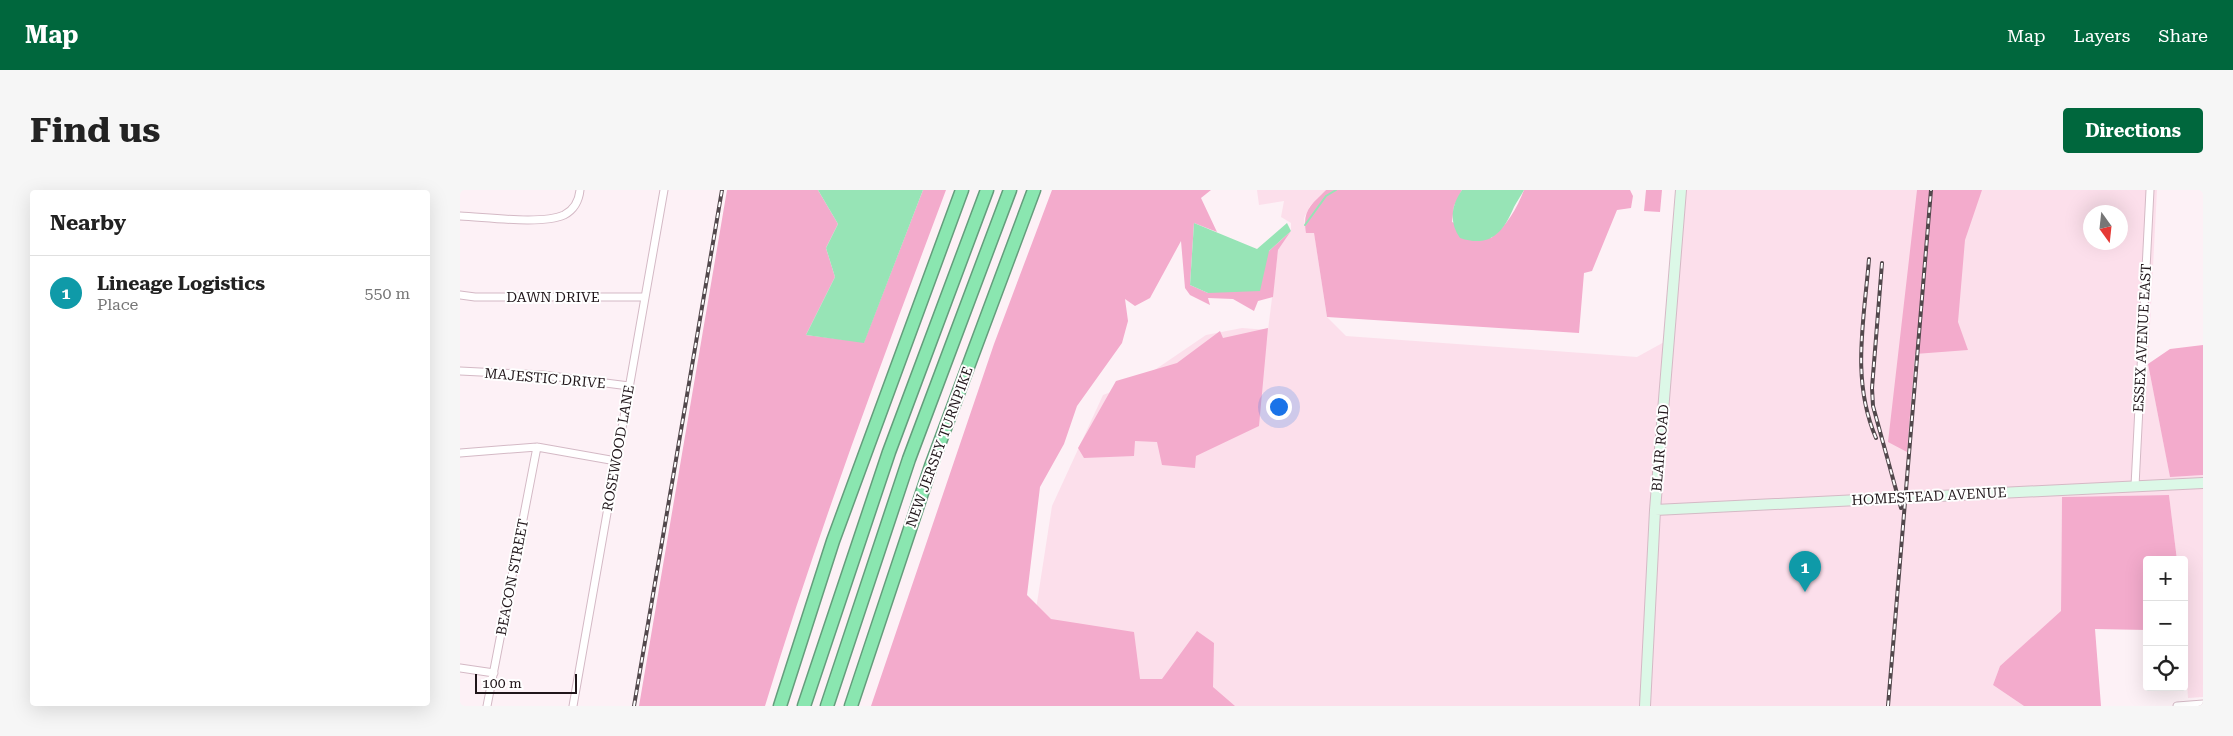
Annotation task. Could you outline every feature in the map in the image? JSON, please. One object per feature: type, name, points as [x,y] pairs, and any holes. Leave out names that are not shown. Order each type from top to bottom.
[{"type":"highway","points":[[780,706],[833,541],[962,190]]},
{"type":"highway","points":[[804,706],[889,452],[987,190]]},
{"type":"highway","name":"NEW JERSEY TURNPIKE","points":[[827,706],[906,468],[1010,190]]},
{"type":"highway","name":"NEW JERSEY TURNPIKE","points":[[851,706],[928,475],[1034,190]]},
{"type":"street","points":[[460,216],[537,220],[552,218],[564,214],[572,208],[579,200],[580,190]]},
{"type":"street","name":"ROSEWOOD LANE","points":[[573,706],[664,190]]},
{"type":"street","name":"BLAIR ROAD","points":[[1644,706],[1655,510],[1681,190]]},
{"type":"street","name":"ESSEX AVENUE EAST","points":[[2135,486],[2150,190]]},
{"type":"street","name":"DAWN DRIVE","points":[[460,295],[475,297],[645,297]]},
{"type":"street","name":"MAJESTIC DRIVE","points":[[460,371],[542,375],[629,386]]},
{"type":"street","points":[[460,453],[537,447],[616,461]]},
{"type":"street","name":"BEACON STREET","points":[[487,706],[537,447]]},
{"type":"street","name":"HOMESTEAD AVENUE","points":[[1655,510],[2203,483]]},
{"type":"street","points":[[460,668],[494,673]]},
{"type":"street","points":[[2177,706],[2203,704]]},
{"type":"shaded area","points":[[727,190],[818,190],[838,224],[826,248],[835,277],[806,335],[864,342],[923,190],[946,190],[829,511],[765,706],[639,706]]},
{"type":"shaded area","points":[[818,190],[923,190],[864,343],[806,335],[835,277],[826,248],[838,224]]},
{"type":"shaded area","points":[[1052,190],[1211,190],[1201,198],[1217,232],[1194,223],[1190,285],[1208,293],[1269,251],[1291,231],[1278,250],[1273,297],[1258,301],[1254,311],[1233,299],[1208,298],[1210,305],[1190,295],[1185,288],[1181,241],[1150,298],[1135,306],[1125,299],[1128,321],[1122,343],[1077,406],[1064,444],[1040,487],[1027,595],[1051,619],[1134,632],[1140,679],[1162,679],[1197,631],[1214,643],[1213,687],[1235,706],[871,706],[994,344]]},
{"type":"shaded area","points":[[1257,190],[1326,190],[1310,206],[1304,218],[1306,232],[1314,232],[1327,317],[1346,336],[1637,357],[1666,341],[1679,190],[2157,190],[2148,364],[2170,476],[2203,475],[2203,697],[2188,698],[2188,556],[2177,556],[2169,495],[2062,497],[2061,612],[2000,666],[1993,685],[2024,706],[1021,706],[1052,506],[1103,395],[1137,382],[1206,335],[1242,328],[1268,330],[1278,250],[1291,231],[1291,223],[1281,217],[1284,201],[1259,205]]},
{"type":"shaded area","points":[[1326,190],[1462,190],[1454,206],[1452,222],[1491,238],[1511,216],[1524,190],[1630,190],[1633,196],[1631,208],[1617,210],[1592,271],[1584,273],[1579,333],[1327,317],[1314,233],[1306,233],[1305,225],[1309,208]]},
{"type":"shaded area","points":[[1462,190],[1524,190],[1500,231],[1487,239],[1470,241],[1460,238],[1456,232],[1453,220],[1454,208]]},
{"type":"shaded area","points":[[1646,190],[1662,190],[1660,212],[1644,211]]},
{"type":"shaded area","points":[[1917,190],[1982,190],[1965,240],[1958,322],[1968,350],[1915,354],[1907,452],[1888,442]]},
{"type":"shaded area","points":[[1194,223],[1257,249],[1287,223],[1291,231],[1269,251],[1260,291],[1208,293],[1190,285]]},
{"type":"shaded area","points":[[1268,328],[1259,426],[1196,456],[1195,468],[1162,465],[1157,442],[1135,441],[1134,456],[1084,458],[1078,448],[1116,381],[1177,363],[1220,331],[1223,338]]},
{"type":"shaded area","points":[[2203,345],[2203,475],[2170,477],[2148,364],[2170,349]]},
{"type":"shaded area","points":[[2169,495],[2177,556],[2143,556],[2143,630],[2095,629],[2101,706],[2024,706],[1993,685],[2000,666],[2061,611],[2062,497]]},
{"type":"waterway","points":[[1305,225],[1326,196],[1336,190]]},
{"type":"railway","points":[[634,706],[722,190]]},
{"type":"railway","points":[[1888,706],[1931,190]]},
{"type":"railway","points":[[1869,259],[1862,328],[1861,372],[1868,416],[1876,438]]},
{"type":"railway","points":[[1882,263],[1872,388],[1873,406],[1901,508]]},
{"type":"place","name":"Lineage Logistics","points":[[1805,592]]}]
